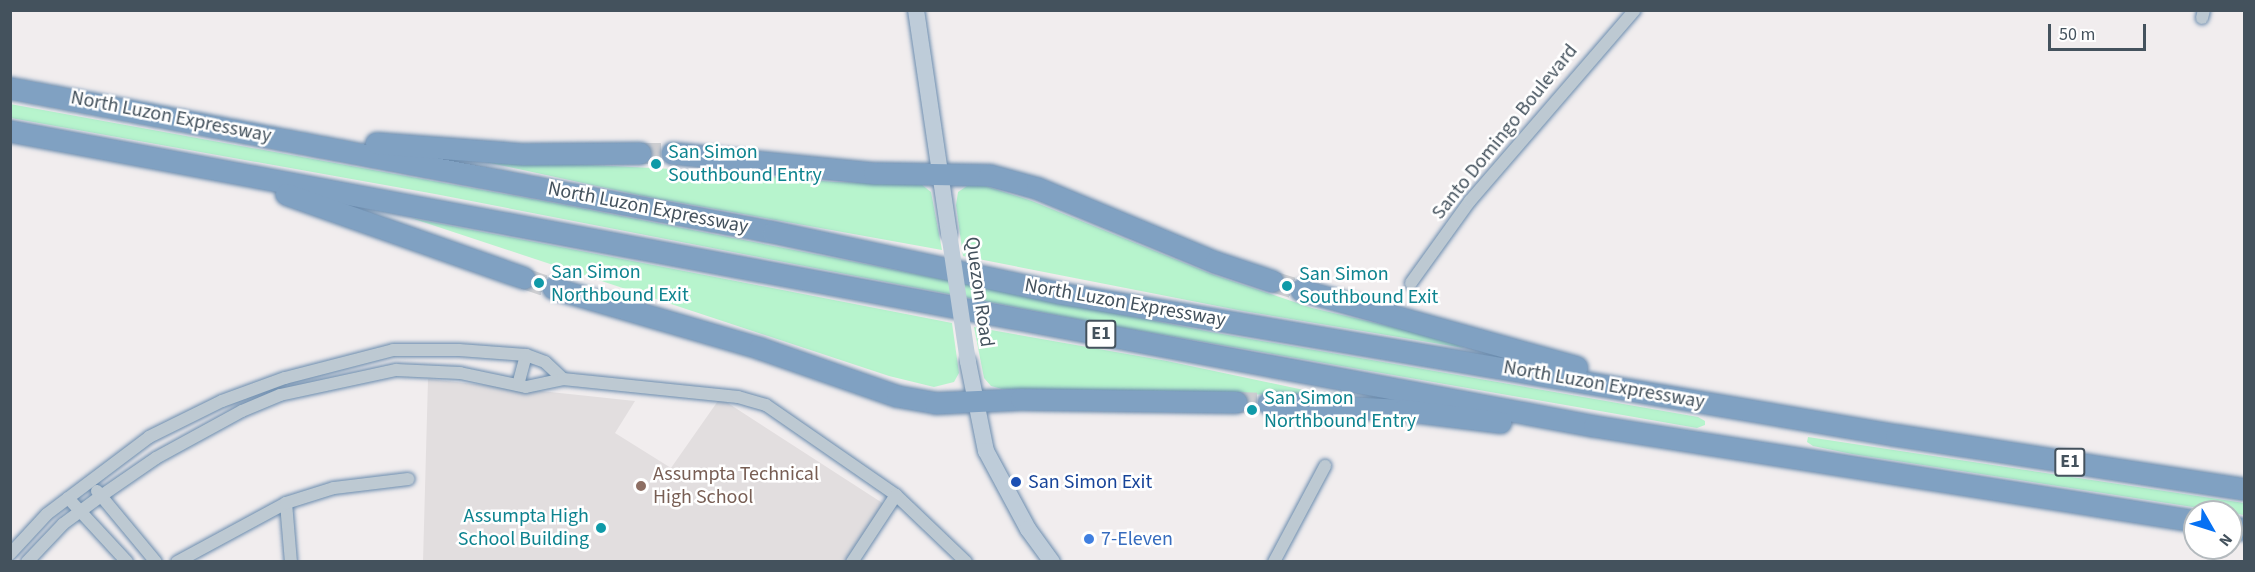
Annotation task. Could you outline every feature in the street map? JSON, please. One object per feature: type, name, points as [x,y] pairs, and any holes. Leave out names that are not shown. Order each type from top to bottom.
[{"type":"highway","name":"North Luzon Expressway","points":[[10,88],[211,124],[773,232],[1059,293],[1896,435],[2244,489]]},
{"type":"highway","points":[[211,124],[440,149],[524,154],[640,153]]},
{"type":"highway","points":[[10,132],[296,196],[524,278]]},
{"type":"highway","name":"North Luzon Expressway","points":[[10,132],[1594,426],[2183,519]]},
{"type":"highway","points":[[672,153],[874,173],[989,175],[1037,188],[1215,262],[1272,281]]},
{"type":"highway","points":[[553,288],[759,348],[897,396],[935,403],[974,404],[1021,399],[1236,402]]},
{"type":"highway","points":[[1301,290],[1544,360],[1853,419],[1896,435]]},
{"type":"highway","points":[[1268,403],[1402,410],[1560,429],[1594,426]]},
{"type":"main road","name":"Quezon Road","points":[[916,10],[974,404],[986,451],[1028,529],[1052,561]]},
{"type":"street","name":"Santo Domingo Boulevard","points":[[1411,283],[1470,201],[1635,10]]},
{"type":"street","points":[[10,554],[47,514],[149,437],[222,401],[285,378],[393,350],[459,350],[526,355],[545,362],[563,379]]},
{"type":"street","points":[[459,350],[460,373]]},
{"type":"street","points":[[518,385],[526,355]]},
{"type":"street","points":[[27,561],[63,524],[156,458],[280,395],[396,370],[460,373],[538,387],[563,379],[738,397],[766,405],[896,495],[966,561]]},
{"type":"street","points":[[1274,561],[1325,466]]},
{"type":"street","points":[[177,561],[286,503],[334,488],[408,479]]},
{"type":"street","points":[[88,482],[156,561]]},
{"type":"street","points":[[852,561],[896,495]]},
{"type":"street","points":[[68,498],[127,561]]},
{"type":"street","points":[[286,503],[291,561]]},
{"type":"shaded area","name":"Assumpta Technical High School","points":[[428,379],[635,401],[615,433],[671,468],[720,398],[884,504],[845,561],[423,562]]},
{"type":"green space","points":[[10,104],[560,204],[1211,332],[1698,417],[1705,421],[1705,425],[1697,428],[1118,327],[435,194],[11,118]]},
{"type":"green space","points":[[472,159],[692,170],[835,182],[921,184],[931,192],[942,250],[643,196]]},
{"type":"green space","points":[[973,182],[1032,201],[1214,275],[1312,308],[1448,340],[1464,348],[1243,311],[963,256],[956,205],[958,192]]},
{"type":"green space","points":[[411,218],[952,323],[959,373],[954,382],[934,387],[889,376]]},
{"type":"green space","points":[[974,327],[1167,361],[1332,396],[1002,389],[991,386],[984,378]]},
{"type":"green space","points":[[1808,437],[2224,500],[2183,500],[2183,506],[1852,454],[1813,446],[1807,442]]},
{"type":"tunnel","points":[[640,153],[672,153]]},
{"type":"tunnel","points":[[524,278],[553,288]]},
{"type":"tunnel","points":[[1272,281],[1301,290]]},
{"type":"tunnel","points":[[1236,402],[1268,403]]},
{"type":"place","name":"San Simon Southbound Entry","points":[[656,164]]},
{"type":"place","name":"San Simon Northbound Exit","points":[[539,283]]},
{"type":"place","name":"San Simon Southbound Exit","points":[[1287,286]]},
{"type":"place","name":"San Simon Northbound Entry","points":[[1252,410]]},
{"type":"place","name":"San Simon Exit","points":[[1016,482]]},
{"type":"place","name":"Assumpta Technical High School","points":[[641,486]]},
{"type":"place","name":"Assumpta High School Building","points":[[601,528]]},
{"type":"place","name":"7-Eleven","points":[[1089,539]]}]
